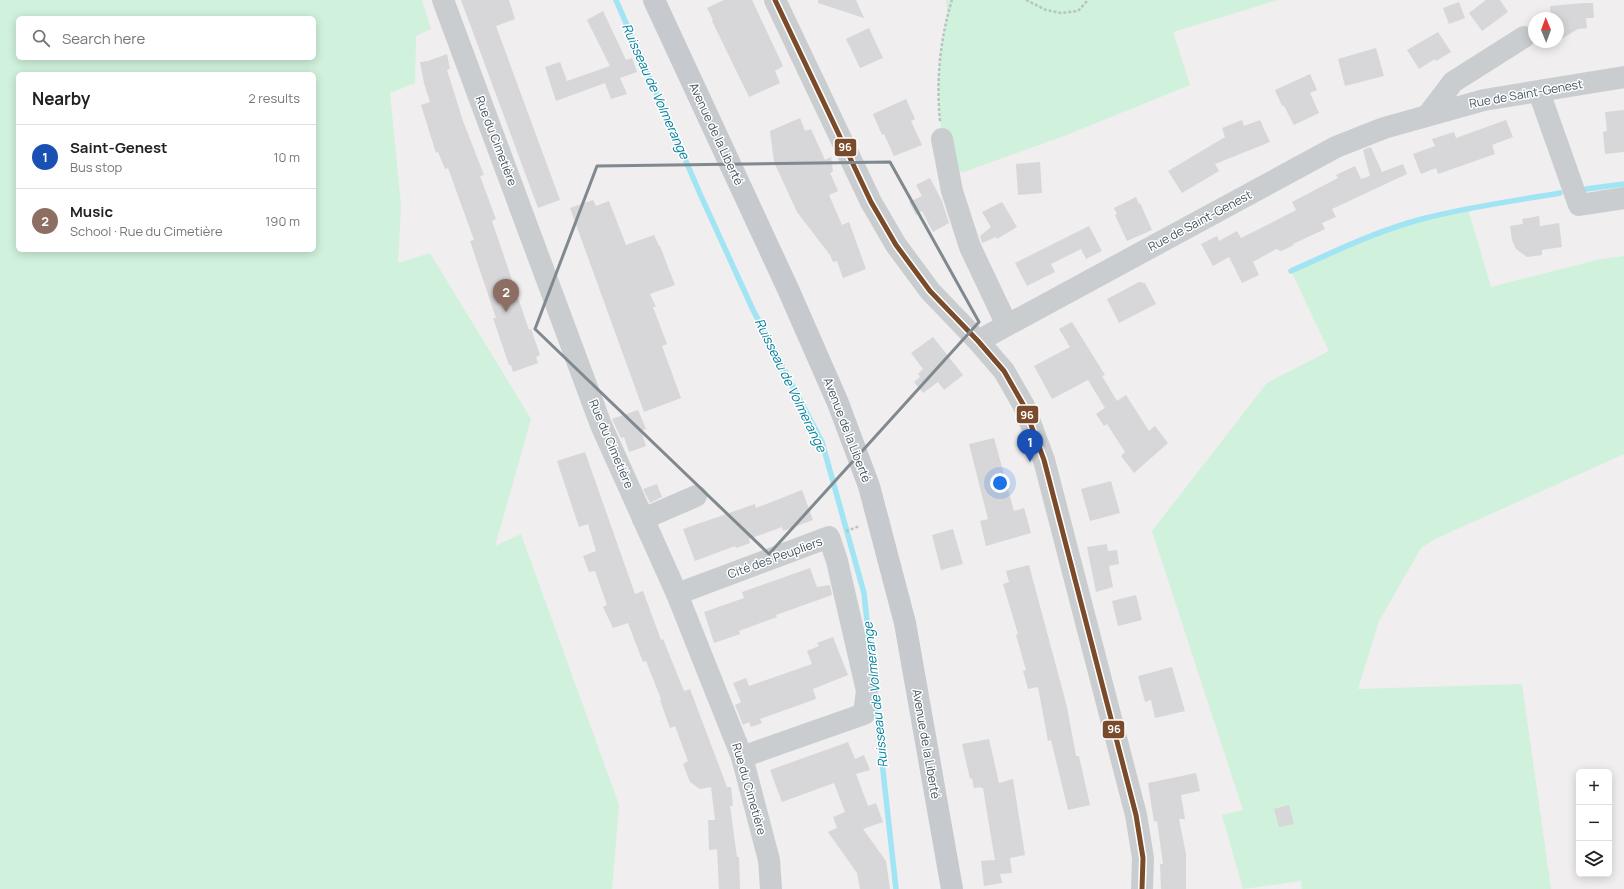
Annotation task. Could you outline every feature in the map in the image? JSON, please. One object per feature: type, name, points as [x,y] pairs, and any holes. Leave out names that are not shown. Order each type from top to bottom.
[{"type":"main road","name":"Avenue de la Liberté","points":[[654,0],[788,289],[838,403],[869,486],[905,623],[952,889]]},
{"type":"street","name":"Rue du Cimetière","points":[[443,0],[601,425],[677,594],[742,757],[769,860],[772,889]]},
{"type":"street","points":[[774,0],[871,202],[896,245],[930,290],[1004,371],[1020,400],[1044,460],[1136,815],[1143,858],[1142,889]]},
{"type":"street","points":[[1428,115],[1453,82],[1524,37]]},
{"type":"street","name":"Rue de Saint-Genest","points":[[978,341],[1336,147],[1384,128],[1484,100],[1624,77]]},
{"type":"street","points":[[1538,92],[1579,205],[1624,198]]},
{"type":"street","points":[[942,139],[952,191],[970,247],[1006,325]]},
{"type":"street","points":[[643,519],[696,496]]},
{"type":"street","name":"Cité des Peupliers","points":[[677,594],[829,538],[837,561],[866,691],[864,714],[742,757]]},
{"type":"path","points":[[942,139],[938,84],[941,50],[952,0]]},
{"type":"path","points":[[1026,0],[1046,10],[1061,14],[1078,11],[1088,0]]},
{"type":"path","points":[[829,538],[878,520]]},
{"type":"highlighted area","points":[[890,162],[979,322],[769,554],[535,329],[597,166]]},
{"type":"green space","points":[[0,0],[422,0],[431,29],[416,36],[415,83],[390,93],[401,205],[398,263],[430,253],[531,419],[495,546],[521,534],[619,805],[612,889],[0,889]]},
{"type":"green space","points":[[946,0],[1278,0],[1173,32],[1190,85],[1064,136],[964,172],[956,171],[942,139],[938,84],[941,50],[948,15]]},
{"type":"green space","points":[[1468,209],[1491,287],[1601,259],[1624,256],[1624,454],[1435,539],[1421,548],[1379,621],[1358,689],[1522,684],[1551,889],[1302,889],[1301,881],[1243,889],[1222,815],[1243,810],[1152,531],[1267,383],[1329,351],[1291,271],[1368,236],[1421,219]]},
{"type":"building","points":[[461,0],[509,0],[515,19],[496,26],[560,200],[538,208]]},
{"type":"building","points":[[724,0],[752,0],[783,66],[775,71],[780,83],[749,97],[707,8]]},
{"type":"building","points":[[818,0],[856,0],[864,18],[818,3]]},
{"type":"building","points":[[1486,0],[1500,0],[1508,12],[1482,31],[1469,13]]},
{"type":"building","points":[[1459,2],[1465,18],[1449,24],[1443,8]]},
{"type":"building","points":[[1593,3],[1594,18],[1586,18],[1587,28],[1578,29],[1564,37],[1564,12],[1550,12],[1550,6]]},
{"type":"building","points":[[603,11],[626,60],[632,58],[637,72],[620,78],[627,94],[611,99],[605,83],[556,101],[545,67],[560,62],[567,81],[610,66],[587,20]]},
{"type":"building","points":[[869,28],[883,58],[860,68],[846,39]]},
{"type":"building","points":[[1438,32],[1451,52],[1436,61],[1435,59],[1419,69],[1407,50]]},
{"type":"building","points":[[1376,48],[1384,76],[1345,86],[1338,59]]},
{"type":"building","points":[[447,54],[450,69],[447,70],[463,121],[484,175],[480,176],[496,219],[492,221],[529,330],[531,329],[540,355],[536,357],[538,363],[513,372],[511,365],[509,365],[493,318],[496,318],[470,241],[474,240],[448,168],[445,169],[438,152],[436,153],[421,105],[430,102],[424,83],[420,62],[428,61]]},
{"type":"building","points":[[1310,74],[1317,90],[1310,93],[1319,113],[1294,125],[1284,106],[1282,106],[1275,90]]},
{"type":"building","points":[[906,99],[915,119],[911,121],[922,145],[894,156],[884,134],[882,135],[873,114]]},
{"type":"building","points":[[1624,110],[1624,152],[1605,154],[1603,132],[1607,131],[1605,112]]},
{"type":"building","points":[[800,118],[805,131],[811,129],[825,160],[831,157],[833,172],[830,173],[838,191],[829,195],[842,225],[849,222],[866,269],[843,278],[837,261],[833,262],[830,255],[797,212],[774,162],[770,131]]},
{"type":"building","points":[[1242,120],[1244,126],[1260,120],[1270,142],[1215,164],[1219,171],[1182,193],[1168,171],[1225,137],[1222,128]]},
{"type":"building","points":[[1506,120],[1513,137],[1492,145],[1495,154],[1438,174],[1436,168],[1421,174],[1413,154],[1435,146],[1432,139],[1454,132],[1456,138]]},
{"type":"building","points":[[1371,147],[1382,172],[1403,164],[1407,174],[1332,209],[1336,217],[1322,223],[1325,229],[1281,251],[1276,249],[1253,262],[1259,275],[1242,283],[1229,257],[1213,266],[1201,244],[1217,236],[1219,241],[1237,231],[1241,238],[1271,223],[1296,210],[1292,202],[1338,178],[1336,175],[1355,166],[1361,179],[1370,176],[1363,150]]},
{"type":"building","points":[[1040,162],[1042,193],[1018,195],[1016,164]]},
{"type":"building","points":[[930,178],[942,201],[949,223],[933,232],[922,211],[916,215],[909,202],[922,196],[916,185]]},
{"type":"building","points":[[1136,197],[1152,230],[1127,241],[1115,215],[1117,214],[1114,208]]},
{"type":"building","points":[[593,200],[596,206],[609,201],[626,245],[654,235],[660,246],[675,285],[650,294],[656,307],[653,307],[667,344],[662,346],[681,398],[644,412],[570,208]]},
{"type":"building","points":[[1002,202],[1017,227],[997,239],[996,237],[982,243],[980,236],[991,227],[982,212]]},
{"type":"building","points":[[1539,216],[1540,226],[1559,223],[1562,247],[1542,250],[1542,255],[1527,257],[1516,249],[1512,240],[1510,226],[1523,224],[1522,219]]},
{"type":"building","points":[[1089,226],[1102,251],[1086,259],[1081,249],[1051,264],[1055,272],[1027,286],[1015,263]]},
{"type":"building","points":[[1139,282],[1145,283],[1156,304],[1119,323],[1107,299]]},
{"type":"building","points":[[1072,322],[1105,375],[1102,376],[1117,401],[1126,395],[1149,431],[1155,426],[1168,443],[1134,473],[1121,456],[1125,452],[1107,424],[1104,426],[1096,414],[1105,408],[1088,380],[1052,399],[1034,366],[1070,347],[1059,329]]},
{"type":"building","points":[[933,337],[963,375],[944,390],[938,382],[923,393],[914,382],[920,377],[918,374],[923,369],[911,353]]},
{"type":"building","points":[[638,410],[646,429],[641,431],[646,446],[629,452],[624,437],[621,438],[612,419]]},
{"type":"building","points":[[994,438],[1014,511],[1024,508],[1031,533],[986,546],[980,521],[988,519],[969,444]]},
{"type":"building","points":[[585,452],[635,594],[643,591],[661,640],[663,639],[684,691],[690,689],[727,787],[731,787],[733,806],[730,806],[737,857],[739,857],[740,889],[719,889],[717,849],[709,850],[708,820],[715,820],[711,787],[700,789],[690,782],[683,764],[688,761],[675,726],[670,728],[660,700],[661,699],[646,661],[643,662],[628,623],[613,628],[603,607],[607,605],[595,571],[589,572],[583,556],[596,551],[588,524],[579,527],[557,461]]},
{"type":"building","points":[[1111,481],[1120,513],[1090,521],[1081,489]]},
{"type":"building","points":[[657,484],[662,497],[650,503],[643,489]]},
{"type":"building","points":[[802,490],[813,520],[783,531],[782,527],[749,539],[750,543],[736,548],[735,546],[695,561],[683,529],[755,504],[756,508]]},
{"type":"building","points":[[953,529],[963,564],[941,570],[932,535]]},
{"type":"building","points":[[1107,544],[1108,551],[1117,550],[1119,564],[1109,566],[1113,587],[1096,592],[1087,547]]},
{"type":"building","points":[[1029,565],[1067,707],[1076,756],[1079,756],[1090,805],[1068,810],[1051,740],[1048,741],[1038,687],[1028,689],[1023,671],[1026,670],[1016,635],[1018,634],[1003,584],[1009,582],[1006,571]]},
{"type":"building","points":[[810,568],[817,587],[830,585],[832,595],[776,615],[777,617],[739,631],[740,634],[714,643],[704,612],[744,598],[742,592]]},
{"type":"building","points":[[1136,595],[1142,620],[1118,626],[1112,601]]},
{"type":"building","points":[[833,637],[848,675],[813,689],[816,699],[760,719],[762,723],[751,727],[749,722],[743,725],[735,705],[741,702],[733,683],[746,678],[749,686],[812,664],[807,651],[819,646],[817,643]]},
{"type":"building","points":[[1172,667],[1185,711],[1155,718],[1151,700],[1145,702],[1138,676]]},
{"type":"building","points":[[989,739],[999,783],[1013,779],[1025,855],[1010,858],[1012,873],[1000,874],[1002,883],[984,886],[981,861],[995,860],[983,788],[974,788],[972,778],[970,779],[962,744]]},
{"type":"building","points":[[848,742],[855,759],[864,755],[870,770],[856,774],[868,806],[876,803],[883,822],[863,829],[886,861],[890,889],[860,889],[857,873],[828,832],[837,828],[833,817],[845,812],[834,783],[782,802],[770,770]]},
{"type":"building","points":[[1196,773],[1200,791],[1181,795],[1185,819],[1179,819],[1186,854],[1186,889],[1161,889],[1160,864],[1163,864],[1157,821],[1154,822],[1148,783]]},
{"type":"building","points":[[1289,805],[1294,824],[1279,827],[1274,809]]},
{"type":"waterway","name":"Ruisseau de Volmerange","points":[[616,0],[701,196],[753,310],[822,442],[864,593],[872,668]]},
{"type":"waterway","points":[[1586,189],[1624,184]]},
{"type":"waterway","points":[[1291,271],[1355,242],[1422,219],[1491,204],[1560,193]]},
{"type":"waterway","name":"Ruisseau de Volmerange","points":[[875,698],[896,889]]},
{"type":"transit line","name":"96","points":[[775,0],[871,202],[896,245],[930,291],[978,341],[1004,371],[1024,406],[1044,460],[1136,815],[1143,858],[1142,889]]},
{"type":"place","name":"Music","points":[[506,312]]},
{"type":"place","name":"Saint-Genest","points":[[1030,462]]}]
